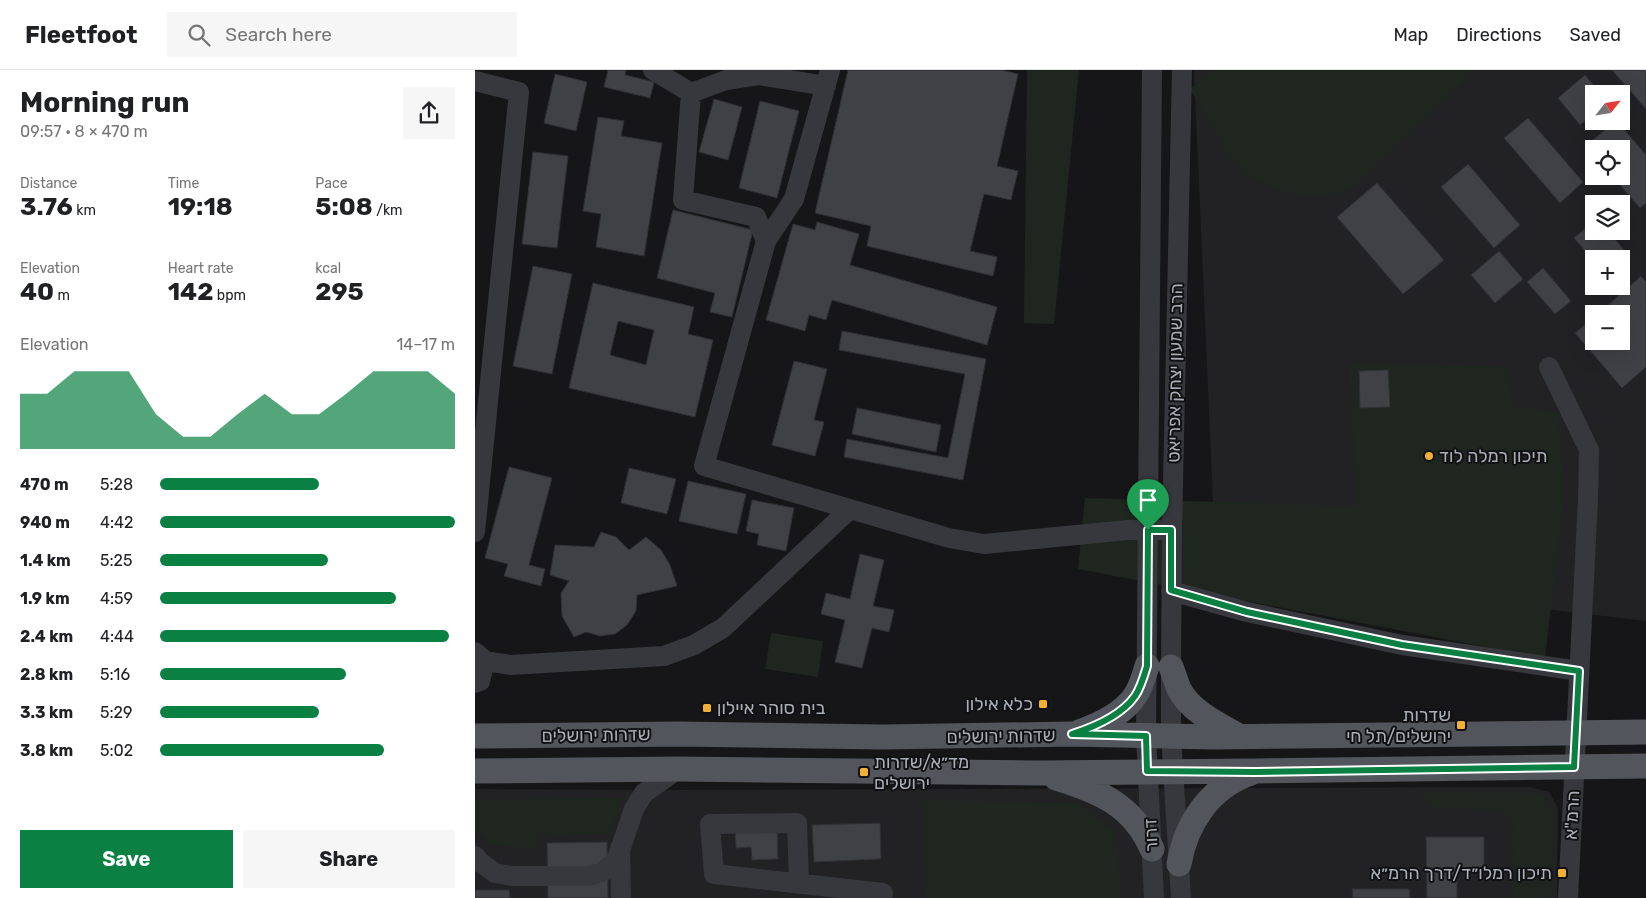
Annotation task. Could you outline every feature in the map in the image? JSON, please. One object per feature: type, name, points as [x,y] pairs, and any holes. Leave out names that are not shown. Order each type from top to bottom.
[{"type":"main road","points":[[1072,734],[1097,725],[1127,705],[1159,666],[1188,702],[1208,718],[1239,736]]},
{"type":"main road","name":"שדרות ירושלים","points":[[475,736],[678,734],[883,738],[1072,734],[1239,736],[1646,732]]},
{"type":"main road","name":"שדרות ירושלים","points":[[475,771],[678,769],[1039,773],[1646,766]]},
{"type":"main road","points":[[1179,864],[1189,830],[1207,801],[1227,785],[1255,772]]},
{"type":"main road","points":[[1039,773],[1080,785],[1118,805],[1129,813],[1137,823],[1152,849]]},
{"type":"street","points":[[653,70],[691,94]]},
{"type":"street","name":"הרב שמעון יצחק אפריאט","points":[[1152,70],[1148,530],[1159,666],[1171,735]]},
{"type":"street","name":"הרב שמעון יצחק אפריאט","points":[[1146,736],[1171,590],[1182,70]]},
{"type":"street","points":[[691,94],[726,80],[759,75],[828,78],[794,199],[766,241],[704,466],[949,538],[984,544],[1128,530],[1171,530]]},
{"type":"street","points":[[475,81],[519,92],[475,532]]},
{"type":"street","points":[[691,94],[683,200],[756,218],[766,241]]},
{"type":"street","name":"הרמ\"א","points":[[1549,367],[1589,450],[1568,898]]},
{"type":"street","points":[[475,684],[480,681],[480,656],[510,665],[664,656],[693,645],[723,628],[851,508]]},
{"type":"street","points":[[1171,590],[1247,612],[1402,645],[1579,671]]},
{"type":"street","name":"דרור","points":[[1171,735],[1181,898]]},
{"type":"street","name":"דרור","points":[[1146,736],[1154,898]]},
{"type":"street","points":[[475,856],[495,873],[512,876],[589,876],[603,872],[617,859],[634,809],[644,793],[678,769]]},
{"type":"street","points":[[799,884],[797,823],[710,824],[714,874],[883,896]]},
{"type":"street","points":[[621,845],[621,898]]},
{"type":"shaded area","points":[[1027,70],[1079,70],[1054,324],[1024,323]]},
{"type":"shaded area","name":"תיכון רמלה לוד","points":[[1194,70],[1646,70],[1646,621],[1216,570]]},
{"type":"shaded area","points":[[1212,70],[1476,70],[1356,183],[1344,191],[1325,195],[1300,195],[1275,189],[1248,176],[1229,156],[1190,89]]},
{"type":"shaded area","points":[[1349,363],[1508,367],[1512,406],[1558,412],[1565,492],[1545,658],[1078,569],[1085,498],[1356,506]]},
{"type":"shaded area","points":[[771,633],[823,641],[818,677],[765,669]]},
{"type":"shaded area","points":[[1529,787],[1549,792],[1558,808],[1557,898],[475,898],[475,789]]},
{"type":"shaded area","points":[[1424,792],[1541,793],[1553,809],[1551,898],[1513,898],[1512,821],[1500,810],[1427,807]]},
{"type":"shaded area","points":[[623,798],[610,834],[541,835],[535,850],[491,844],[475,831],[475,800]]},
{"type":"shaded area","points":[[922,800],[1077,803],[1117,833],[1121,898],[926,898]]},
{"type":"building","points":[[608,70],[626,70],[625,75],[654,82],[650,98],[604,87]]},
{"type":"building","points":[[848,70],[1001,70],[1018,74],[997,166],[1018,171],[1011,200],[984,194],[970,251],[997,257],[993,276],[867,246],[871,226],[815,213]]},
{"type":"building","points":[[1612,70],[1646,70],[1646,109],[1630,91],[1630,85],[1625,85]]},
{"type":"building","points":[[555,74],[587,82],[576,131],[544,123]]},
{"type":"building","points":[[1585,75],[1593,85],[1585,85],[1585,121],[1580,125],[1558,98]]},
{"type":"building","points":[[714,99],[742,107],[728,160],[699,152]]},
{"type":"building","points":[[760,101],[799,111],[777,198],[739,188]]},
{"type":"building","points":[[598,117],[624,121],[621,136],[662,143],[644,256],[596,247],[601,214],[583,211]]},
{"type":"building","points":[[1528,118],[1583,182],[1560,203],[1504,138]]},
{"type":"building","points":[[1605,130],[1625,130],[1646,155],[1646,203],[1640,208],[1620,185],[1630,185],[1630,140],[1593,140]]},
{"type":"building","points":[[533,152],[568,156],[557,248],[522,244]]},
{"type":"building","points":[[1468,164],[1520,225],[1494,248],[1441,187]]},
{"type":"building","points":[[1377,183],[1444,260],[1403,294],[1337,217]]},
{"type":"building","points":[[673,210],[753,230],[732,317],[710,312],[715,293],[657,278]]},
{"type":"building","points":[[817,222],[859,234],[850,265],[997,307],[987,345],[832,300],[826,320],[809,315],[805,331],[766,320],[793,224],[815,230]]},
{"type":"building","points":[[1585,229],[1585,240],[1616,240],[1624,250],[1585,251],[1574,238]]},
{"type":"building","points":[[1499,251],[1523,279],[1495,303],[1471,275]]},
{"type":"building","points":[[533,266],[572,274],[552,374],[513,366]]},
{"type":"building","points":[[1543,268],[1571,301],[1555,314],[1527,282]]},
{"type":"building","points":[[1641,276],[1646,282],[1646,367],[1622,388],[1590,350],[1630,350],[1630,305],[1608,305],[1620,295],[1630,295],[1630,286]]},
{"type":"building","points":[[593,283],[694,307],[688,334],[713,340],[695,417],[569,388]],"holes":[[[618,321],[654,330],[646,365],[610,355]]]},
{"type":"building","points":[[1585,325],[1585,345],[1575,333]]},
{"type":"building","points":[[842,331],[986,359],[963,480],[844,457],[847,439],[948,458],[965,374],[839,350]]},
{"type":"building","points":[[794,361],[827,369],[814,420],[824,422],[815,456],[772,445]]},
{"type":"building","points":[[1388,370],[1390,407],[1360,408],[1359,371]]},
{"type":"building","points":[[857,408],[941,425],[936,452],[852,434]]},
{"type":"building","points":[[509,467],[552,478],[529,565],[545,569],[541,586],[504,576],[508,564],[485,558]]},
{"type":"building","points":[[629,468],[676,479],[667,514],[621,503]]},
{"type":"building","points":[[688,481],[746,494],[737,534],[679,521]]},
{"type":"building","points":[[752,500],[794,508],[786,551],[757,545],[759,534],[746,531]]},
{"type":"building","points":[[601,532],[616,537],[629,550],[646,537],[661,550],[670,565],[677,586],[637,595],[636,611],[627,625],[615,634],[600,636],[586,632],[574,637],[562,616],[561,593],[569,581],[550,575],[555,545],[594,547]]},
{"type":"building","points":[[860,554],[884,560],[873,606],[894,610],[889,632],[872,628],[862,668],[835,662],[845,620],[821,614],[826,593],[850,599]]},
{"type":"building","points":[[880,823],[881,859],[814,862],[812,825]]},
{"type":"building","points":[[777,827],[778,859],[752,860],[751,847],[736,848],[735,829]]},
{"type":"building","points":[[1426,837],[1484,837],[1484,868],[1457,868],[1457,898],[1427,898]]},
{"type":"building","points":[[607,842],[608,898],[548,898],[547,843]]},
{"type":"building","points":[[1352,889],[1409,889],[1410,898],[1353,898]]},
{"type":"building","points":[[475,890],[509,890],[510,898],[475,898]]},
{"type":"place","name":"תיכון רמלה לוד","points":[[1429,456]]},
{"type":"place","name":"כלא אילון","points":[[1043,704]]},
{"type":"place","name":"בית סוהר איילון","points":[[707,708]]},
{"type":"place","name":"שדרות ירושלים/תל חי","points":[[1461,725]]},
{"type":"place","name":"מד״א/שדרות ירושלים","points":[[864,772]]},
{"type":"place","name":"תיכון רמלו״ד/דרך הרמ״א","points":[[1562,873]]},
{"type":"route","points":[[1148,530],[1171,530],[1171,590],[1247,612],[1402,645],[1579,671],[1574,767],[1255,772],[1147,771],[1146,736],[1072,734],[1097,725],[1113,716],[1135,696],[1141,684],[1147,666],[1148,530]]}]
